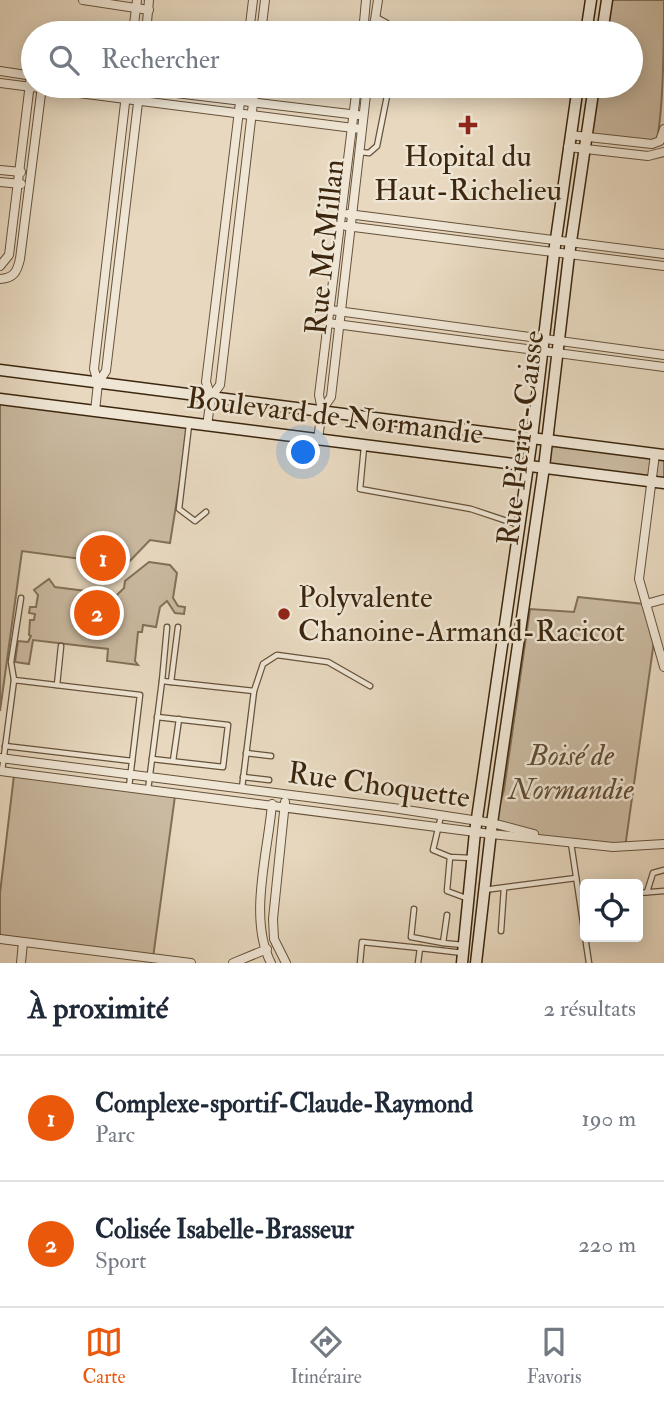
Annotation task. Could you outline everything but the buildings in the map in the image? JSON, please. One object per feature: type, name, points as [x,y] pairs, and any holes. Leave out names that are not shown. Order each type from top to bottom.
[{"type":"street","points":[[83,0],[149,5]]},
{"type":"street","points":[[250,21],[253,0]]},
{"type":"street","points":[[262,21],[265,0]]},
{"type":"street","points":[[364,21],[366,0]]},
{"type":"street","points":[[375,21],[378,0]]},
{"type":"street","points":[[588,21],[591,0]]},
{"type":"street","points":[[604,21],[607,0]]},
{"type":"street","points":[[0,71],[21,74]]},
{"type":"street","points":[[0,83],[21,86]]},
{"type":"street","points":[[11,277],[0,266],[9,255],[28,98]]},
{"type":"street","points":[[0,279],[11,277],[17,272],[20,259],[40,98]]},
{"type":"street","points":[[120,98],[357,129]]},
{"type":"street","points":[[98,383],[106,370],[138,98]]},
{"type":"street","points":[[213,98],[363,116]]},
{"type":"street","points":[[211,397],[206,383],[240,98]]},
{"type":"street","points":[[207,426],[211,397],[220,384],[255,98]]},
{"type":"street","name":"Rue McMillan","points":[[322,410],[331,397],[342,312],[359,152],[354,115],[356,98]]},
{"type":"street","name":"Rue McMillan","points":[[318,439],[322,410],[319,395],[349,151],[363,116],[365,98]]},
{"type":"street","name":"Rue Pierre-Caisse","points":[[463,954],[476,827],[520,526],[576,98]]},
{"type":"street","name":"Rue Pierre-Caisse","points":[[476,963],[492,829],[544,467],[570,243],[592,98]]},
{"type":"street","points":[[95,411],[98,383],[94,369],[127,99]]},
{"type":"street","points":[[569,141],[586,137],[642,144],[662,143],[664,129]]},
{"type":"street","points":[[569,141],[584,149],[648,156],[664,152]]},
{"type":"street","points":[[349,151],[359,152]]},
{"type":"street","points":[[0,170],[32,172]]},
{"type":"street","points":[[0,182],[30,184]]},
{"type":"street","points":[[342,213],[462,230],[555,247],[569,255],[664,266]]},
{"type":"street","points":[[340,225],[460,240],[555,247],[570,243],[664,254]]},
{"type":"street","points":[[224,238],[237,240]]},
{"type":"street","points":[[110,240],[121,241]]},
{"type":"street","points":[[330,310],[544,340],[558,348],[664,367]]},
{"type":"street","points":[[328,323],[542,352],[558,348],[664,355]]},
{"type":"street","points":[[432,337],[434,324]]},
{"type":"street","points":[[630,363],[632,351]]},
{"type":"street","name":"Boulevard de Normandie","points":[[0,370],[659,454]]},
{"type":"street","name":"Boulevard de Normandie","points":[[0,399],[658,482]]},
{"type":"street","points":[[659,454],[658,482],[639,579],[664,667]]},
{"type":"street","points":[[520,526],[535,528]]},
{"type":"street","points":[[515,558],[530,561]]},
{"type":"street","points":[[646,604],[664,599]]},
{"type":"street","points":[[508,608],[523,611]]},
{"type":"street","points":[[500,663],[515,666]]},
{"type":"street","name":"Rue Choquette","points":[[2,759],[393,808],[441,815],[476,827]]},
{"type":"street","points":[[63,778],[64,766]]},
{"type":"street","name":"Rue Choquette","points":[[1,771],[439,827],[476,827],[613,847],[664,844]]},
{"type":"street","points":[[190,796],[192,782]]},
{"type":"street","points":[[273,793],[260,925],[268,962],[281,955]]},
{"type":"street","points":[[286,795],[273,919],[274,939],[286,963]]},
{"type":"street","points":[[0,939],[191,963]]},
{"type":"street","points":[[21,963],[23,942]]},
{"type":"street","points":[[233,963],[276,945]]},
{"type":"lane","points":[[376,17],[383,21]]},
{"type":"lane","points":[[359,152],[369,153],[377,146],[387,98]]},
{"type":"lane","points":[[460,240],[462,230]]},
{"type":"lane","points":[[189,424],[179,509],[195,521],[206,512]]},
{"type":"lane","points":[[364,445],[360,489],[471,509],[520,526]]},
{"type":"lane","points":[[1,771],[14,680],[11,662],[21,598]]},
{"type":"lane","points":[[148,790],[167,627]]},
{"type":"lane","points":[[171,682],[178,627]]},
{"type":"lane","points":[[57,685],[61,646]]},
{"type":"lane","points":[[242,789],[254,691],[263,664],[277,655],[328,662],[370,686]]},
{"type":"lane","points":[[14,680],[140,695],[129,788]]},
{"type":"lane","points":[[162,681],[254,691]]},
{"type":"lane","points":[[152,759],[223,767],[228,725],[157,717]]},
{"type":"lane","points":[[173,761],[179,719]]},
{"type":"lane","points":[[5,746],[132,761]]},
{"type":"lane","points":[[246,753],[271,756]]},
{"type":"lane","points":[[243,777],[269,780]]},
{"type":"lane","points":[[391,820],[393,808]]},
{"type":"lane","points":[[441,815],[433,850],[450,857],[472,858]]},
{"type":"lane","points":[[571,842],[580,891]]},
{"type":"lane","points":[[450,857],[447,891],[468,898]]},
{"type":"lane","points":[[647,892],[653,873],[664,870]]},
{"type":"lane","points":[[484,890],[576,878]]},
{"type":"lane","points":[[501,930],[504,888]]},
{"type":"lane","points":[[643,892],[664,891]]},
{"type":"lane","points":[[414,909],[411,937],[443,943],[463,954]]},
{"type":"lane","points":[[443,943],[446,915]]},
{"type":"lane","points":[[360,963],[362,942],[463,954]]},
{"type":"lane","points":[[587,942],[589,963]]},
{"type":"lane","points":[[418,963],[420,948]]},
{"type":"green space","points":[[609,0],[664,0],[661,108],[657,138],[652,141],[591,135],[596,98],[643,98],[643,21],[606,21]]},
{"type":"green space","points":[[0,397],[189,424],[170,543],[150,540],[126,565],[22,551],[0,711]]},
{"type":"green space","points":[[547,440],[664,455],[664,484],[544,467]]},
{"type":"green space","points":[[149,562],[170,565],[177,573],[173,598],[178,606],[185,607],[184,614],[175,613],[167,601],[160,607],[156,627],[143,625],[142,632],[138,632],[135,661],[138,665],[107,661],[108,649],[33,640],[29,664],[15,662],[18,641],[28,642],[31,636],[30,620],[34,620],[35,614],[29,613],[30,607],[36,607],[38,595],[34,590],[49,579],[55,587],[117,595],[124,588],[125,581]]},
{"type":"green space","name":"Boisé de Normandie","points":[[578,597],[644,604],[654,641],[625,848],[545,838],[494,824],[504,790],[530,609],[574,612]]},
{"type":"green space","points":[[14,775],[175,796],[153,958],[0,939],[0,893]]},
{"type":"place","name":"Hopital du Haut-Richelieu","points":[[468,125]]},
{"type":"place","name":"Complexe-sportif-Claude-Raymond","points":[[103,558]]},
{"type":"place","name":"Colisée Isabelle-Brasseur","points":[[97,613]]},
{"type":"place","name":"Polyvalente Chanoine-Armand-Racicot","points":[[284,614]]}]
